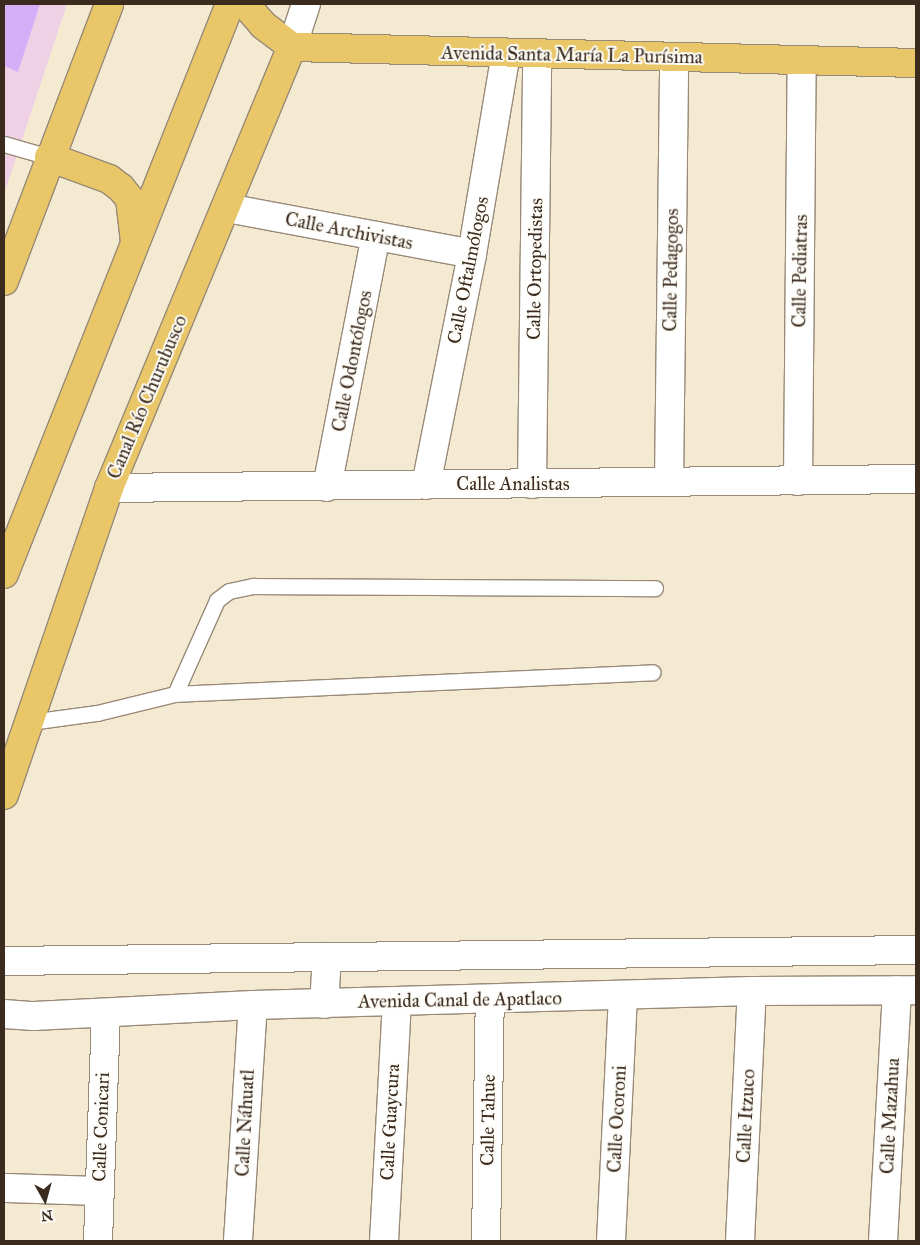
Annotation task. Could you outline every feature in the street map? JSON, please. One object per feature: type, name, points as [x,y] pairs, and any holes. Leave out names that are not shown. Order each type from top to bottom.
[{"type":"main road","points":[[4,281],[49,157],[109,4]]},
{"type":"main road","points":[[4,574],[134,251],[230,4]]},
{"type":"main road","points":[[245,4],[263,25],[292,47]]},
{"type":"main road","name":"Avenida Santa María La Purísima","points":[[292,47],[537,55],[916,63]]},
{"type":"main road","name":"Canal Río Churubusco","points":[[4,795],[109,488],[227,208],[292,47]]},
{"type":"main road","points":[[49,157],[109,179],[130,199],[133,214],[134,251]]},
{"type":"main road","points":[[4,736],[30,722]]},
{"type":"street","name":"Canal Río Churubusco","points":[[292,47],[306,4]]},
{"type":"street","name":"Calle Oftalmólogos","points":[[426,485],[472,254],[506,54]]},
{"type":"street","name":"Calle Ortopedistas","points":[[532,484],[537,55]]},
{"type":"street","name":"Calle Pedagogos","points":[[669,482],[674,58]]},
{"type":"street","name":"Calle Pediatras","points":[[798,481],[802,60]]},
{"type":"street","name":"Calle Archivistas","points":[[227,208],[472,254]]},
{"type":"street","name":"Calle Odontólogos","points":[[327,487],[376,236]]},
{"type":"street","name":"Calle Analistas","points":[[109,488],[916,479]]},
{"type":"street","points":[[4,961],[916,950]]},
{"type":"street","points":[[324,1004],[327,957]]},
{"type":"street","name":"Avenida Canal de Apatlaco","points":[[4,1014],[106,1013],[253,1005],[752,991],[907,990]]},
{"type":"street","name":"Calle Mazahua","points":[[883,1241],[907,990]]},
{"type":"street","name":"Calle Itzuco","points":[[740,1241],[752,991]]},
{"type":"street","name":"Calle Ocoroni","points":[[612,1241],[623,996]]},
{"type":"street","name":"Calle Tahue","points":[[486,1241],[490,999]]},
{"type":"street","name":"Calle Guaycura","points":[[384,1241],[397,1002]]},
{"type":"street","name":"Calle Náhuatl","points":[[238,1241],[253,1005]]},
{"type":"street","name":"Calle Conicari","points":[[98,1241],[106,1013]]},
{"type":"street","points":[[4,1188],[99,1190]]},
{"type":"lane","points":[[4,144],[49,157]]},
{"type":"lane","points":[[175,694],[217,600],[237,589],[253,586],[655,588]]},
{"type":"lane","points":[[30,722],[97,713],[175,694],[652,672]]},
{"type":"shaded area","points":[[4,4],[67,4],[4,194]]},
{"type":"building","points":[[4,4],[40,4],[18,72],[4,66]]}]
